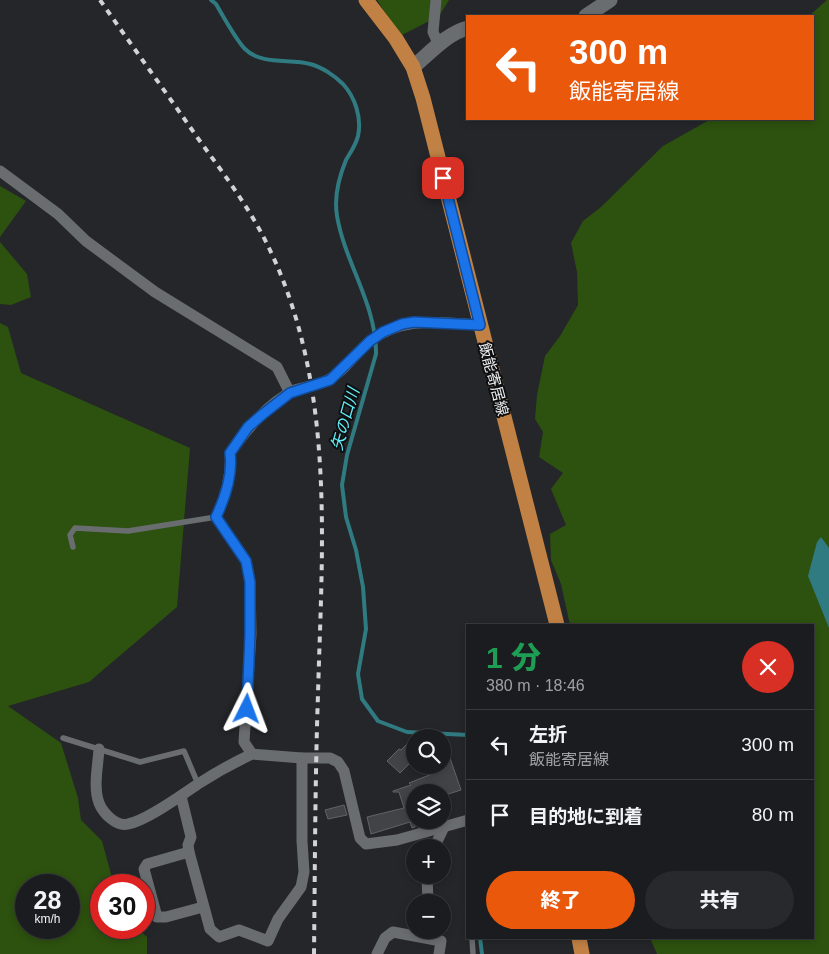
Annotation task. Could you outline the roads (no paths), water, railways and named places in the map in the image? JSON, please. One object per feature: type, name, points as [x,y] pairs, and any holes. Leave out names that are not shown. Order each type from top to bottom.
[{"type":"main road","name":"飯能寄居線","points":[[366,0],[396,39],[413,68],[433,133],[557,624]]},
{"type":"main road","points":[[579,939],[582,954]]},
{"type":"street","points":[[436,0],[433,32],[439,44]]},
{"type":"street","points":[[588,15],[610,0]]},
{"type":"street","points":[[413,68],[439,44],[466,29]]},
{"type":"street","points":[[0,172],[58,214],[86,241],[155,292],[278,367],[290,393]]},
{"type":"street","points":[[252,754],[244,742],[250,634],[250,582],[246,561],[216,517],[225,491],[231,464],[230,453],[248,427],[290,393],[330,380],[370,341],[383,332],[402,324],[414,322],[480,325]]},
{"type":"street","points":[[99,749],[97,789],[100,803],[115,822],[127,825],[145,817],[198,784],[252,754],[330,758],[338,762],[344,771],[360,838],[366,844],[397,840],[437,829]]},
{"type":"street","points":[[181,796],[191,837],[188,845],[189,852],[210,929],[219,937],[238,930],[268,941],[278,919],[301,887],[304,872],[302,758]]},
{"type":"street","points":[[451,825],[466,821]]},
{"type":"street","points":[[189,852],[147,864],[144,868],[157,917],[166,917],[203,907]]},
{"type":"street","points":[[377,954],[385,938],[393,932],[406,933]]},
{"type":"street","points":[[436,939],[441,941],[439,954]]},
{"type":"lane","points":[[73,547],[70,535],[75,528],[128,530],[216,517]]},
{"type":"lane","points":[[63,738],[140,762],[184,751],[198,784]]},
{"type":"lane","points":[[472,939],[473,954]]},
{"type":"water","points":[[821,537],[829,548],[829,628],[808,576],[817,542]]},
{"type":"waterway","name":"矢の口川","points":[[211,0],[216,4],[245,49],[260,58],[268,60],[302,62],[315,65],[343,84],[357,108],[358,136],[343,167],[336,202],[341,233],[371,319],[375,336],[376,354],[347,455],[342,485],[346,517],[356,550],[363,587],[366,629],[358,674],[362,699],[378,721],[407,732],[466,735]]},
{"type":"waterway","name":"矢の口川","points":[[480,939],[482,954]]},
{"type":"railway","points":[[100,0],[226,177],[262,233],[291,301],[305,355],[315,411],[320,467],[322,524],[316,759],[314,954]]}]
